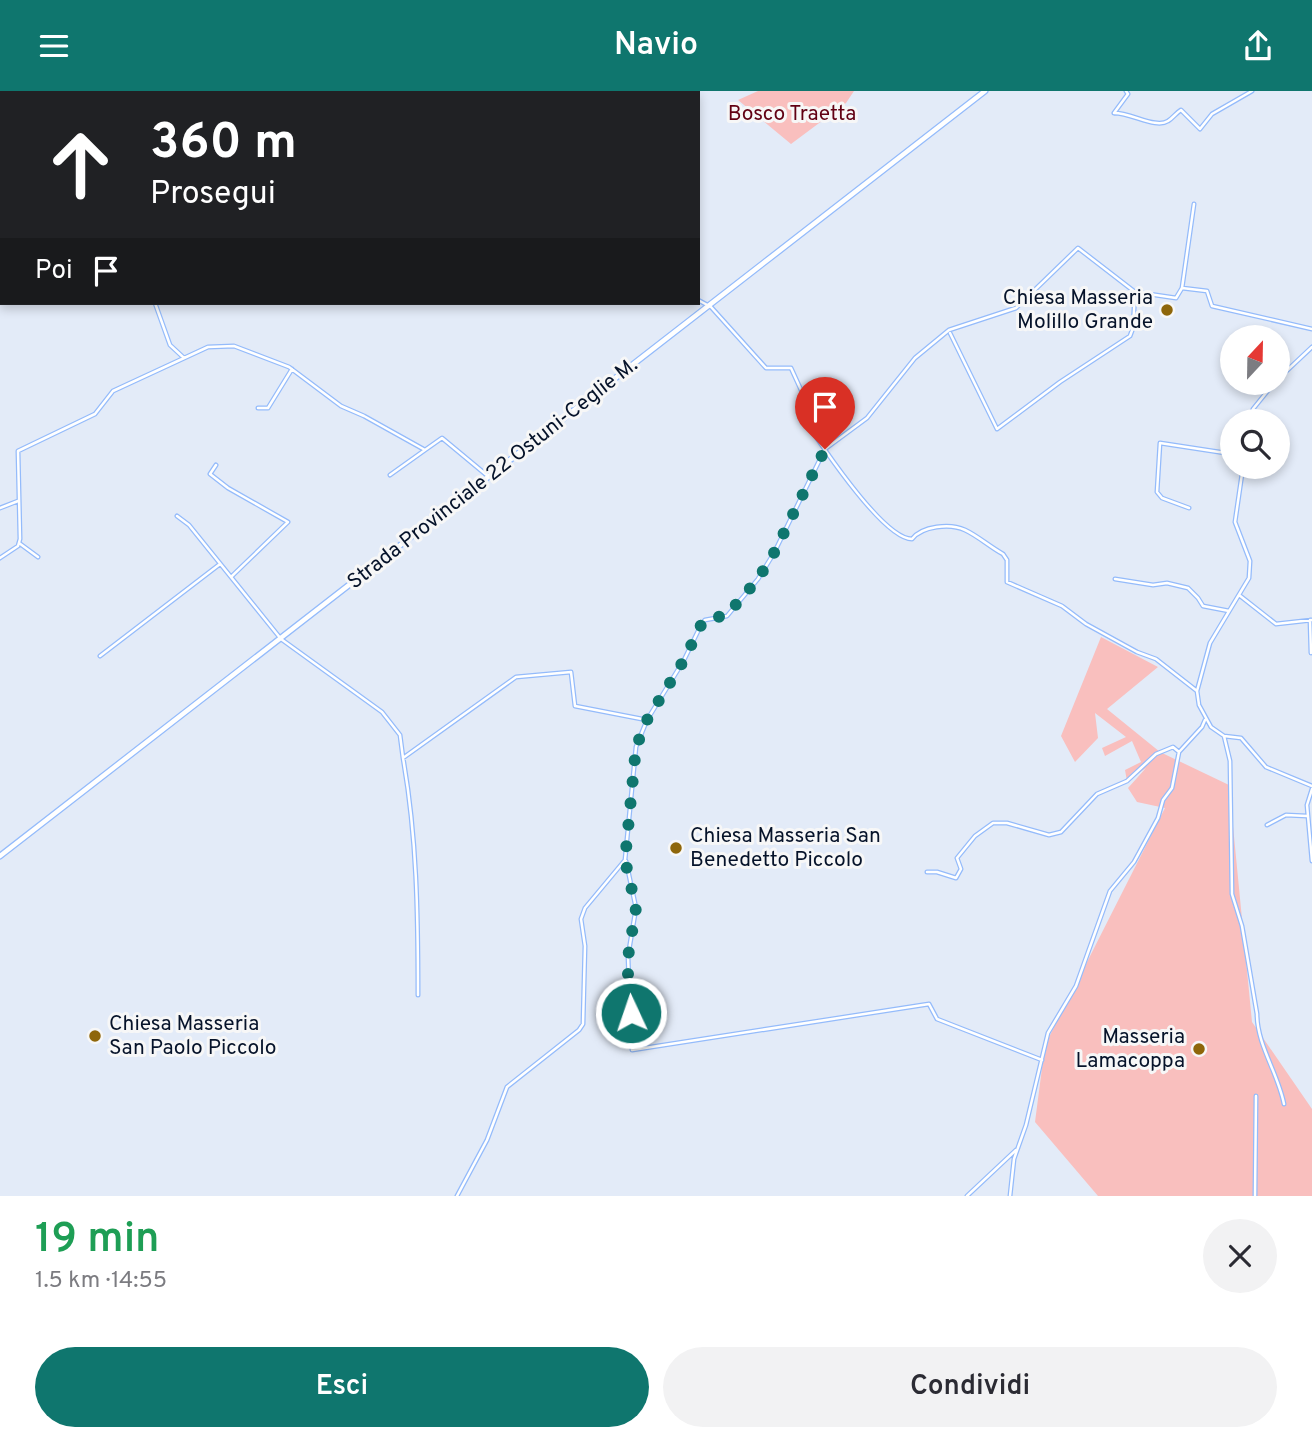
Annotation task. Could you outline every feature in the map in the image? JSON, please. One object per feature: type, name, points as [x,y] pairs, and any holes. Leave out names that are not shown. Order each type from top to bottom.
[{"type":"main road","name":"Strada Provinciale 22 Ostuni-Ceglie M.","points":[[0,856],[985,91]]},
{"type":"street","points":[[1126,91],[1128,94],[1114,113],[1138,116],[1153,125],[1167,123],[1181,110],[1200,129],[1212,114],[1252,91]]},
{"type":"street","points":[[1042,1060],[937,1019],[929,1004],[632,1050],[631,1013],[638,995],[635,986],[629,982],[628,957],[636,908],[625,860],[636,747],[647,720],[684,660],[702,623],[730,613],[768,565],[825,449],[867,418],[915,358],[949,330],[1016,308],[1078,248],[1135,292],[1177,298],[1182,288],[1194,204]]},
{"type":"street","points":[[1182,288],[1208,292],[1212,306],[1312,329]]},
{"type":"street","points":[[950,333],[997,429],[1060,381],[1130,336],[1135,292]]},
{"type":"street","points":[[700,301],[709,306],[766,368],[791,368],[807,403],[804,419],[849,483],[882,520],[903,537],[912,539],[930,528],[965,530],[1005,556],[1007,582],[1062,606],[1086,624],[1137,652],[1156,659],[1197,691]]},
{"type":"street","points":[[156,305],[170,345],[184,358]]},
{"type":"street","points":[[19,543],[18,451],[95,414],[113,391],[208,347],[234,346],[292,369],[341,406],[364,415],[425,450]]},
{"type":"street","points":[[1290,368],[1312,347]]},
{"type":"street","points":[[258,408],[268,408],[292,369]]},
{"type":"street","points":[[1253,409],[1264,395]]},
{"type":"street","points":[[390,475],[443,438],[489,477]]},
{"type":"street","points":[[1189,508],[1162,498],[1157,492],[1160,443],[1220,452]]},
{"type":"street","points":[[216,465],[210,474],[228,488],[288,522],[231,577]]},
{"type":"street","points":[[1241,479],[1235,522],[1250,561],[1249,578],[1210,643],[1197,691],[1205,720],[1224,736],[1241,738],[1266,767],[1312,787],[1308,796],[1307,816],[1312,861]]},
{"type":"street","points":[[0,508],[18,501]]},
{"type":"street","points":[[177,516],[189,525],[281,639],[382,712],[400,734],[414,826],[418,995]]},
{"type":"street","points":[[19,543],[38,557]]},
{"type":"street","points":[[0,558],[19,543]]},
{"type":"street","points":[[100,656],[220,564]]},
{"type":"street","points":[[1115,579],[1153,585],[1167,583],[1188,588],[1203,606],[1228,611]]},
{"type":"street","points":[[1239,595],[1276,624],[1311,620],[1311,653]]},
{"type":"street","points":[[403,758],[516,677],[571,672],[575,706],[647,720]]},
{"type":"street","points":[[1010,1196],[1014,1159],[1026,1125],[1048,1034],[1076,986],[1111,891],[1134,862],[1157,818],[1163,800],[1172,788],[1179,752],[1205,720]]},
{"type":"street","points":[[1224,736],[1230,761],[1232,894],[1242,926],[1259,1033],[1273,1065],[1284,1104]]},
{"type":"street","points":[[926,873],[937,872],[956,878],[961,869],[957,858],[975,836],[993,823],[1007,823],[1049,835],[1061,832],[1097,794],[1127,781],[1160,752],[1173,747],[1179,752]]},
{"type":"street","points":[[1267,825],[1286,815],[1307,816]]},
{"type":"street","points":[[457,1196],[487,1140],[507,1087],[583,1024],[585,946],[581,919],[585,908],[625,860]]},
{"type":"street","points":[[1255,1196],[1256,1096]]},
{"type":"street","points":[[967,1196],[1018,1148]]},
{"type":"street","points":[[1009,1158],[1014,1159]]},
{"type":"green space","name":"Bosco Traetta","points":[[758,91],[854,91],[846,103],[791,144],[738,100]]},
{"type":"green space","points":[[1101,637],[1158,667],[1107,709],[1160,752],[1229,785],[1252,1022],[1312,1109],[1312,1196],[1098,1196],[1035,1122],[1045,1045],[1165,808],[1137,802],[1128,788],[1146,768],[1127,781],[1125,770],[1141,762],[1132,741],[1105,756],[1102,748],[1126,737],[1095,713],[1098,738],[1075,762],[1061,736]]},
{"type":"place","name":"Chiesa Masseria Molillo Grande","points":[[1167,310]]},
{"type":"place","name":"Chiesa Masseria San Benedetto Piccolo","points":[[676,848]]},
{"type":"place","name":"Chiesa Masseria San Paolo Piccolo","points":[[95,1036]]},
{"type":"place","name":"Masseria Lamacoppa","points":[[1199,1049]]},
{"type":"route","points":[[631,1013],[638,995],[635,986],[628,979],[628,957],[636,908],[625,860],[636,747],[647,720],[684,660],[702,623],[730,613],[768,565],[825,449]]}]
